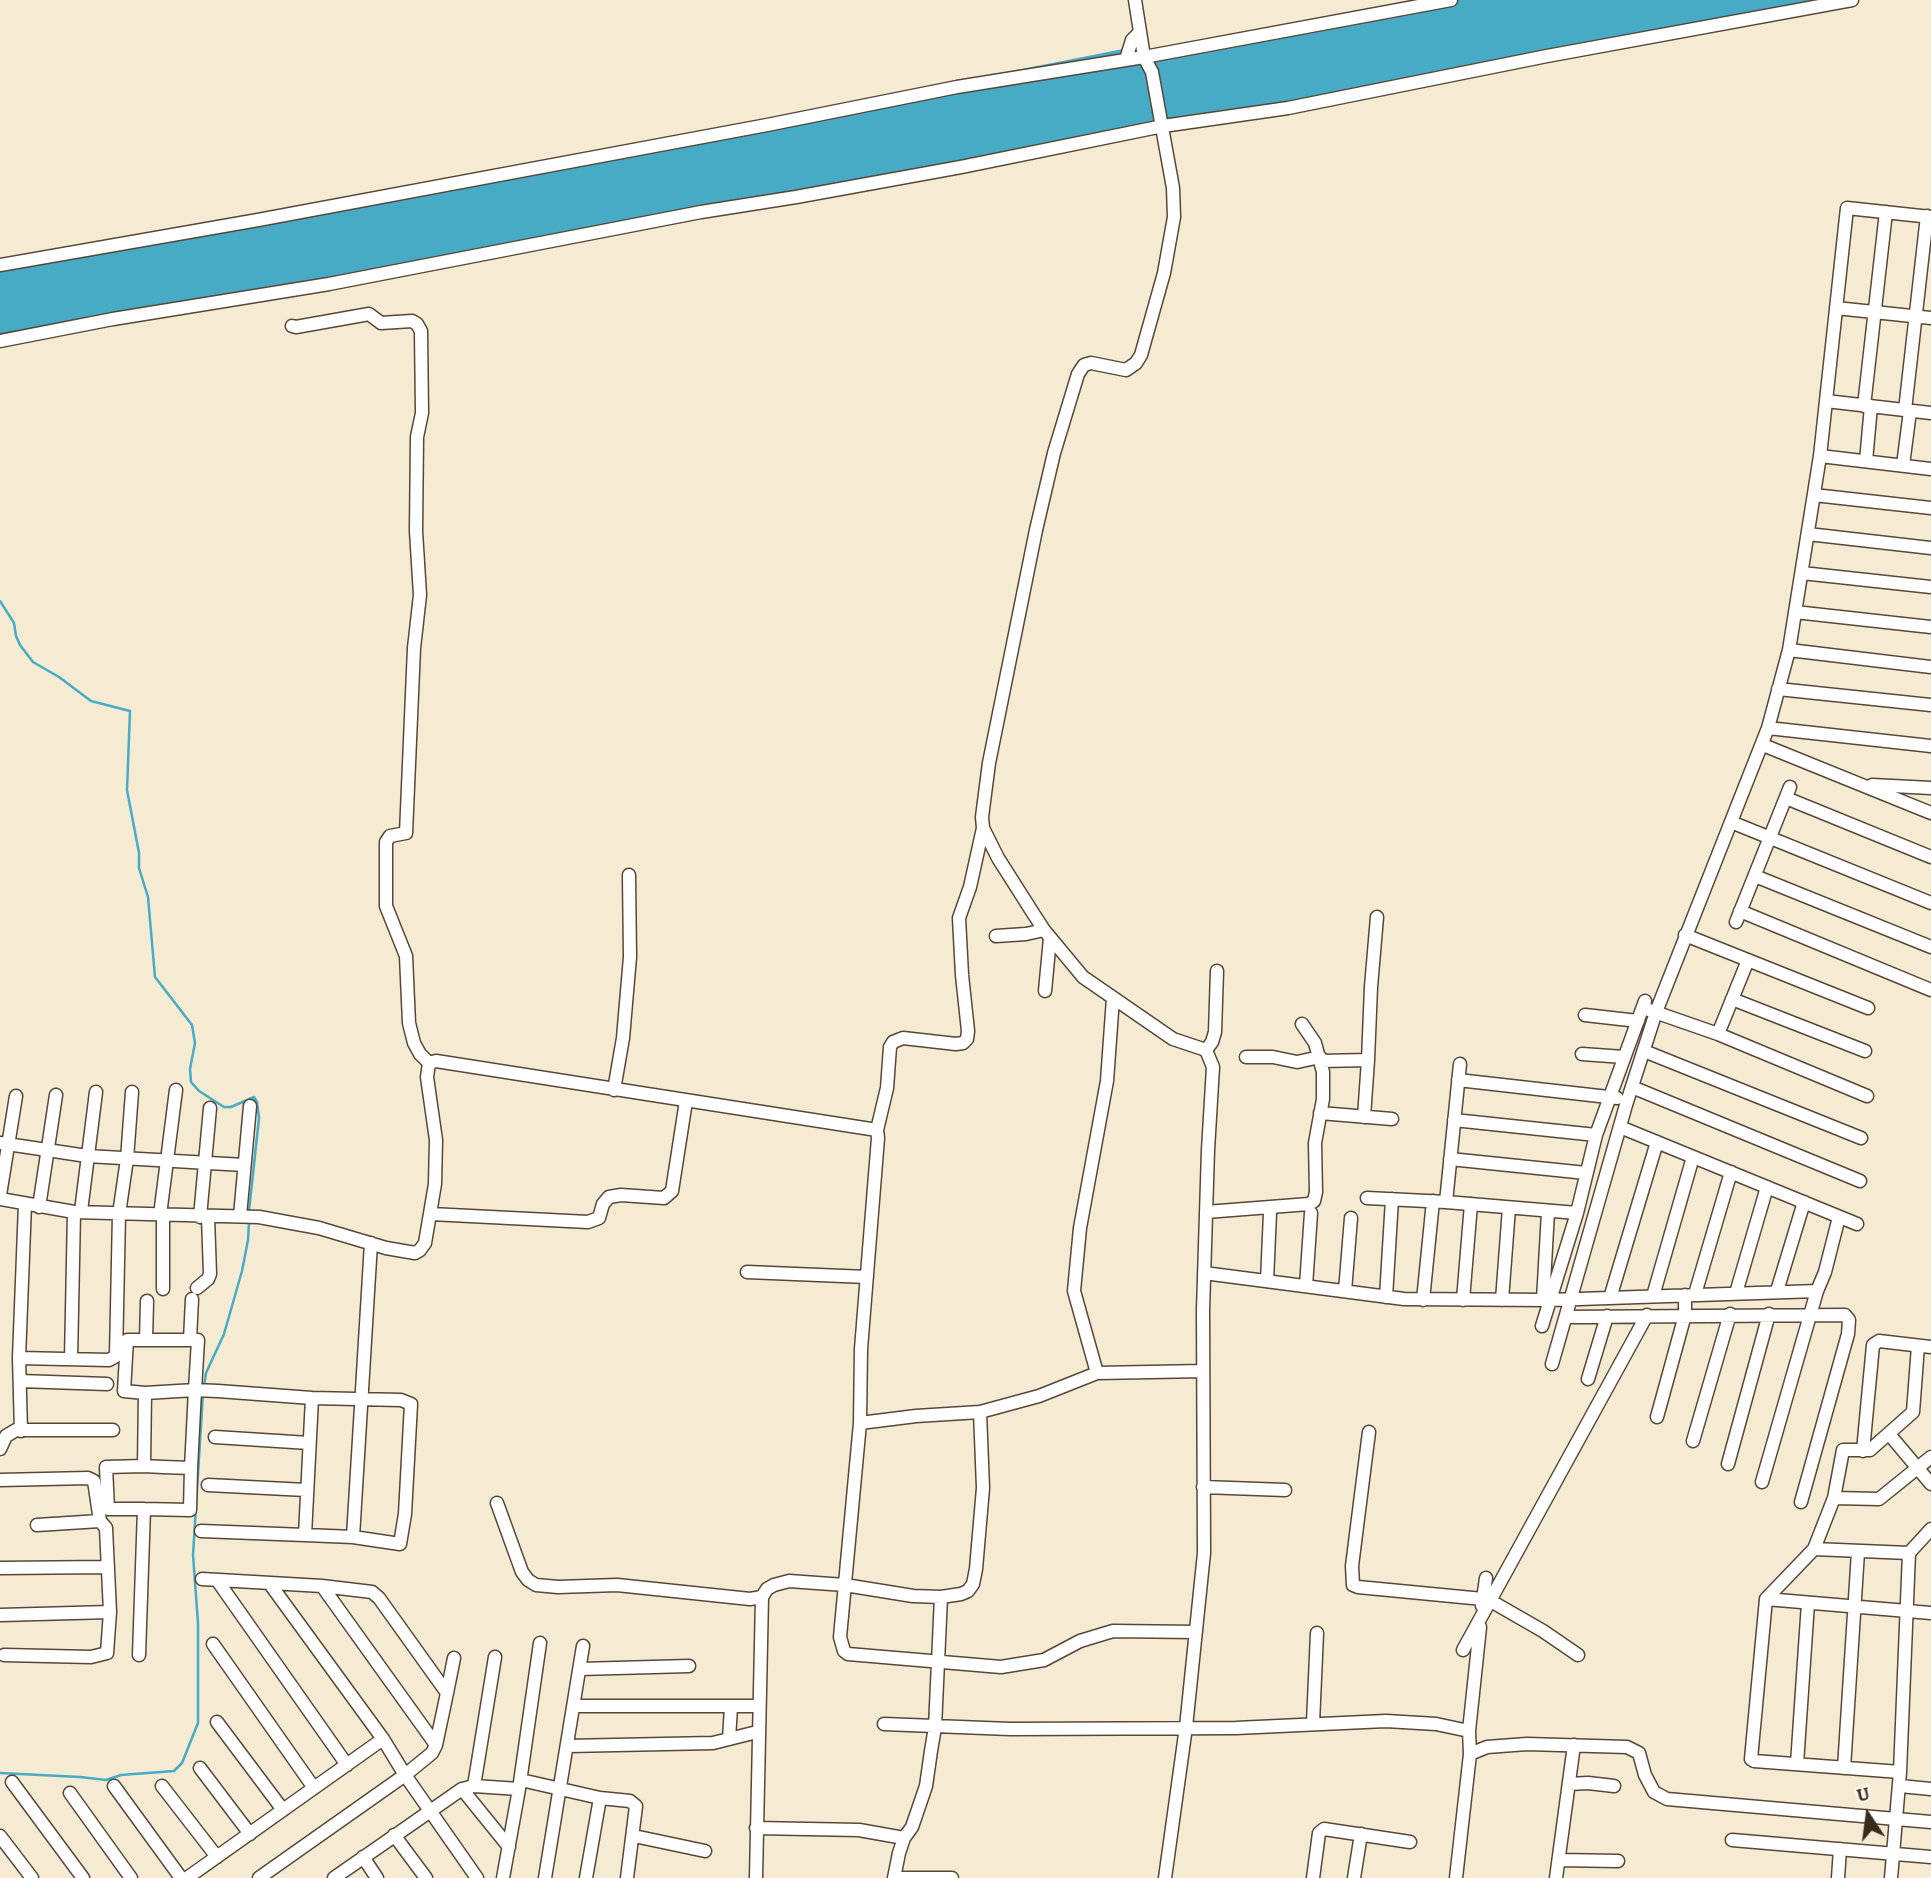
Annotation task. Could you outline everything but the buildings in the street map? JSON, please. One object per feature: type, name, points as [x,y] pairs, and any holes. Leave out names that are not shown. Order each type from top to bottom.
[{"type":"street","points":[[1135,0],[1144,57],[1152,72],[1162,120],[1174,201],[1164,273],[1136,363],[1126,370],[1091,363],[1084,365],[1078,374],[1054,453],[989,763],[983,828],[973,877],[959,918],[967,1039],[956,1044],[903,1038],[893,1042],[890,1047],[887,1088],[877,1129],[861,1349],[860,1423],[840,1637],[844,1651],[848,1654],[1001,1667],[1044,1660],[1080,1641],[1113,1631],[1196,1632]]},
{"type":"street","points":[[0,265],[755,128],[943,90],[1144,57],[1451,0]]},
{"type":"street","points":[[0,341],[113,319],[329,284],[701,212],[961,167],[1126,135],[1162,120],[1288,108],[1852,0]]},
{"type":"street","points":[[1126,59],[1128,48],[1139,33]]},
{"type":"street","points":[[1552,1364],[1656,1012],[1763,745],[1779,689],[1814,495],[1847,208],[1929,216],[1916,316],[1903,465]]},
{"type":"street","points":[[1866,461],[1875,312],[1886,212]]},
{"type":"street","points":[[1836,308],[1931,318]]},
{"type":"street","points":[[292,326],[369,314],[379,322],[412,321],[421,331],[422,413],[417,437],[416,531],[420,595],[414,640],[406,833],[390,836],[386,842],[386,906],[407,956],[409,1023],[414,1043],[429,1063]]},
{"type":"street","points":[[1826,401],[1931,413]]},
{"type":"street","points":[[1819,456],[1931,469]]},
{"type":"street","points":[[1814,495],[1931,508]]},
{"type":"street","points":[[1808,534],[1931,548]]},
{"type":"street","points":[[1802,573],[1931,587]]},
{"type":"street","points":[[1795,612],[1931,627]]},
{"type":"street","points":[[1788,650],[1931,667]]},
{"type":"street","points":[[1779,689],[1931,705]]},
{"type":"street","points":[[1768,728],[1931,746]]},
{"type":"street","points":[[1763,745],[1931,813]]},
{"type":"street","points":[[1865,785],[1931,788]]},
{"type":"street","points":[[1931,857],[1788,792],[1738,917],[1931,990]]},
{"type":"street","points":[[1731,822],[1931,903]]},
{"type":"street","points":[[983,828],[998,858],[1047,934],[1083,977],[1173,1039],[1206,1050],[1213,1067],[1204,1273],[1204,1553],[1186,1727],[1165,1878]]},
{"type":"street","points":[[614,1090],[623,1038],[630,957],[629,874]]},
{"type":"street","points":[[1755,876],[1931,947]]},
{"type":"street","points":[[1364,1117],[1377,918]]},
{"type":"street","points":[[996,936],[1047,934]]},
{"type":"street","points":[[1045,991],[1047,934]]},
{"type":"street","points":[[1685,935],[1868,1008]]},
{"type":"street","points":[[1718,1034],[1748,960]]},
{"type":"street","points":[[1206,1050],[1215,1032],[1217,971]]},
{"type":"street","points":[[1097,1373],[1074,1291],[1080,1228],[1107,1081],[1113,998]]},
{"type":"street","points":[[1732,999],[1865,1051]]},
{"type":"street","points":[[1546,1300],[1577,1213],[1596,1135],[1642,1010]]},
{"type":"street","points":[[1585,1015],[1642,1010],[1656,1012],[1718,1034],[1867,1096]]},
{"type":"street","points":[[1206,1212],[1309,1204],[1314,1201],[1315,1143],[1324,1087],[1321,1059],[1315,1043],[1302,1024]]},
{"type":"street","points":[[1644,1051],[1861,1138]]},
{"type":"street","points":[[1582,1054],[1624,1057]]},
{"type":"street","points":[[1246,1057],[1273,1057],[1297,1062],[1321,1059],[1368,1060]]},
{"type":"street","points":[[429,1063],[436,1061],[877,1129]]},
{"type":"street","points":[[16,1096],[4,1144],[0,1197],[38,1207],[77,1212],[246,1217],[319,1228],[410,1254],[420,1251],[425,1243],[437,1166],[427,1077],[429,1063]]},
{"type":"street","points":[[1423,1300],[1439,1201],[1450,1159],[1460,1064]]},
{"type":"street","points":[[1458,1080],[1609,1097],[1630,1094],[1860,1181]]},
{"type":"street","points":[[163,1289],[161,1216],[176,1090]]},
{"type":"street","points":[[71,1359],[77,1212],[96,1092]]},
{"type":"street","points":[[19,1358],[109,1360],[117,1354],[119,1213],[127,1159],[132,1092]]},
{"type":"street","points":[[38,1207],[56,1095]]},
{"type":"street","points":[[431,1214],[587,1222],[599,1218],[603,1204],[609,1197],[621,1195],[664,1198],[672,1191],[686,1101]]},
{"type":"street","points":[[246,1217],[244,1166],[250,1106]]},
{"type":"street","points":[[190,1340],[195,1293],[210,1273],[204,1217],[204,1164],[210,1108]]},
{"type":"street","points":[[1320,1113],[1392,1119]]},
{"type":"street","points":[[1454,1120],[1596,1135]]},
{"type":"street","points":[[1620,1127],[1857,1224]]},
{"type":"street","points":[[1610,1298],[1657,1142]]},
{"type":"street","points":[[4,1144],[87,1156],[244,1166]]},
{"type":"street","points":[[1653,1296],[1693,1157]]},
{"type":"street","points":[[1450,1159],[1586,1173]]},
{"type":"street","points":[[1657,1417],[1690,1295],[1731,1172]]},
{"type":"street","points":[[1736,1293],[1767,1187]]},
{"type":"street","points":[[1367,1198],[1439,1201],[1577,1213]]},
{"type":"street","points":[[1386,1297],[1392,1199]]},
{"type":"street","points":[[1777,1291],[1804,1202]]},
{"type":"street","points":[[21,1431],[19,1358],[25,1204]]},
{"type":"street","points":[[1463,1300],[1471,1204]]},
{"type":"street","points":[[1502,1300],[1509,1208]]},
{"type":"street","points":[[1542,1326],[1546,1300],[1549,1212]]},
{"type":"street","points":[[1267,1281],[1270,1213]]},
{"type":"street","points":[[1306,1286],[1311,1213]]},
{"type":"street","points":[[1762,1482],[1839,1217]]},
{"type":"street","points":[[1345,1291],[1351,1218]]},
{"type":"street","points":[[353,1538],[371,1243]]},
{"type":"street","points":[[747,1272],[867,1277]]},
{"type":"street","points":[[1204,1273],[1423,1300],[1546,1300],[1817,1291]]},
{"type":"street","points":[[146,1301],[146,1340]]},
{"type":"street","points":[[1566,1317],[1810,1313],[1845,1315],[1849,1320],[1848,1334],[1801,1502]]},
{"type":"street","points":[[1693,1441],[1730,1314]]},
{"type":"street","points":[[1728,1464],[1769,1314]]},
{"type":"street","points":[[1463,1650],[1647,1315]]},
{"type":"street","points":[[1588,1379],[1607,1316]]},
{"type":"street","points":[[191,1468],[106,1467],[108,1509],[190,1510],[191,1468],[201,1390],[198,1340],[127,1340],[124,1391],[145,1393],[201,1390],[401,1401],[411,1404],[405,1514],[400,1544],[353,1538],[201,1531]]},
{"type":"street","points":[[1863,1451],[1873,1345],[1879,1342],[1925,1346],[1913,1412],[1870,1450],[1863,1451],[1843,1450],[1835,1498],[1814,1549],[1766,1599],[1750,1756],[1754,1761],[1900,1772]]},
{"type":"street","points":[[860,1423],[980,1412],[1039,1396],[1097,1373],[1203,1371]]},
{"type":"street","points":[[20,1381],[107,1384]]},
{"type":"street","points":[[144,1466],[145,1393]]},
{"type":"street","points":[[305,1535],[312,1398]]},
{"type":"street","points":[[756,1878],[757,1732],[762,1597],[774,1585],[789,1581],[941,1597],[968,1591],[974,1577],[983,1488],[980,1412]]},
{"type":"street","points":[[0,1449],[11,1432],[113,1430]]},
{"type":"street","points":[[1369,1432],[1352,1566],[1353,1585],[1483,1599],[1543,1631],[1578,1655]]},
{"type":"street","points":[[1889,1434],[1931,1484]]},
{"type":"street","points":[[215,1437],[309,1443]]},
{"type":"street","points":[[1835,1498],[1879,1499],[1931,1457]]},
{"type":"street","points":[[0,1480],[88,1478],[94,1481],[97,1517],[107,1533],[110,1612],[107,1653],[100,1657],[4,1656]]},
{"type":"street","points":[[208,1485],[306,1490]]},
{"type":"street","points":[[1203,1487],[1285,1490]]},
{"type":"street","points":[[497,1503],[522,1572],[536,1585],[617,1585],[729,1597],[762,1597]]},
{"type":"street","points":[[139,1655],[144,1509]]},
{"type":"street","points":[[37,1525],[100,1521]]},
{"type":"street","points":[[1891,1878],[1900,1786],[1909,1553],[1931,1529]]},
{"type":"street","points":[[1814,1549],[1909,1553]]},
{"type":"street","points":[[1844,1768],[1858,1552]]},
{"type":"street","points":[[0,1568],[108,1567]]},
{"type":"street","points":[[1456,1878],[1486,1578]]},
{"type":"street","points":[[202,1579],[322,1586],[372,1592],[447,1693]]},
{"type":"street","points":[[217,1580],[347,1765]]},
{"type":"street","points":[[270,1584],[383,1739],[477,1878]]},
{"type":"street","points":[[322,1586],[436,1745]]},
{"type":"street","points":[[941,1597],[935,1727],[926,1786],[912,1827],[904,1838],[895,1878],[952,1878]]},
{"type":"street","points":[[1766,1599],[1931,1613]]},
{"type":"street","points":[[1797,1764],[1808,1603]]},
{"type":"street","points":[[0,1615],[110,1612]]},
{"type":"street","points":[[1313,1723],[1318,1633]]},
{"type":"street","points":[[503,1878],[520,1785],[540,1643]]},
{"type":"street","points":[[213,1644],[314,1788]]},
{"type":"street","points":[[545,1878],[583,1646]]},
{"type":"street","points":[[495,1657],[468,1788],[509,1847]]},
{"type":"street","points":[[259,1878],[432,1753],[454,1658]]},
{"type":"street","points":[[580,1669],[689,1666]]},
{"type":"street","points":[[574,1706],[759,1706]]},
{"type":"street","points":[[729,1739],[731,1707]]},
{"type":"street","points":[[217,1722],[283,1810]]},
{"type":"street","points":[[884,1724],[935,1727],[1236,1728],[1313,1723],[1411,1722],[1469,1731]]},
{"type":"street","points":[[568,1746],[713,1742],[757,1732]]},
{"type":"street","points":[[187,1878],[383,1739]]},
{"type":"street","points":[[1470,1754],[1487,1747],[1537,1744],[1592,1744],[1635,1749],[1654,1792],[1667,1799],[1931,1822]]},
{"type":"street","points":[[1556,1878],[1574,1745]]},
{"type":"street","points":[[200,1768],[250,1833]]},
{"type":"street","points":[[12,1782],[83,1878]]},
{"type":"street","points":[[1569,1784],[1614,1786]]},
{"type":"street","points":[[334,1878],[430,1809],[468,1788],[520,1785],[560,1788],[600,1798],[630,1801],[636,1806],[628,1878]]},
{"type":"street","points":[[114,1786],[181,1878]]},
{"type":"street","points":[[162,1786],[217,1857]]},
{"type":"street","points":[[1900,1786],[1931,1789]]},
{"type":"street","points":[[70,1793],[131,1878]]},
{"type":"street","points":[[586,1878],[600,1798]]},
{"type":"street","points":[[755,1828],[859,1830],[904,1838]]},
{"type":"street","points":[[1313,1878],[1320,1833],[1329,1829],[1410,1842]]},
{"type":"street","points":[[1354,1878],[1361,1834]]},
{"type":"street","points":[[394,1835],[426,1878]]},
{"type":"street","points":[[0,1836],[32,1878]]},
{"type":"street","points":[[634,1836],[705,1851]]},
{"type":"street","points":[[1732,1840],[1931,1857]]},
{"type":"street","points":[[1838,1878],[1840,1849]]},
{"type":"street","points":[[363,1857],[377,1878]]},
{"type":"street","points":[[1559,1860],[1618,1861]]},
{"type":"water","points":[[1449,0],[1852,0],[0,341],[0,267],[258,220],[1128,48],[1144,56]]},
{"type":"waterway","points":[[0,601],[14,623],[20,645],[33,662],[91,701],[130,711],[127,790],[139,853],[139,868],[148,897],[155,977],[192,1025],[195,1043],[190,1069],[191,1082],[199,1091],[224,1107],[231,1107],[254,1097],[257,1102],[259,1118],[249,1211]]},
{"type":"waterway","points":[[204,1386],[206,1373],[224,1334],[242,1271],[249,1222]]},
{"type":"waterway","points":[[0,1773],[106,1780],[121,1775],[174,1771],[182,1763],[198,1723],[198,1623],[193,1555],[203,1393]]}]
